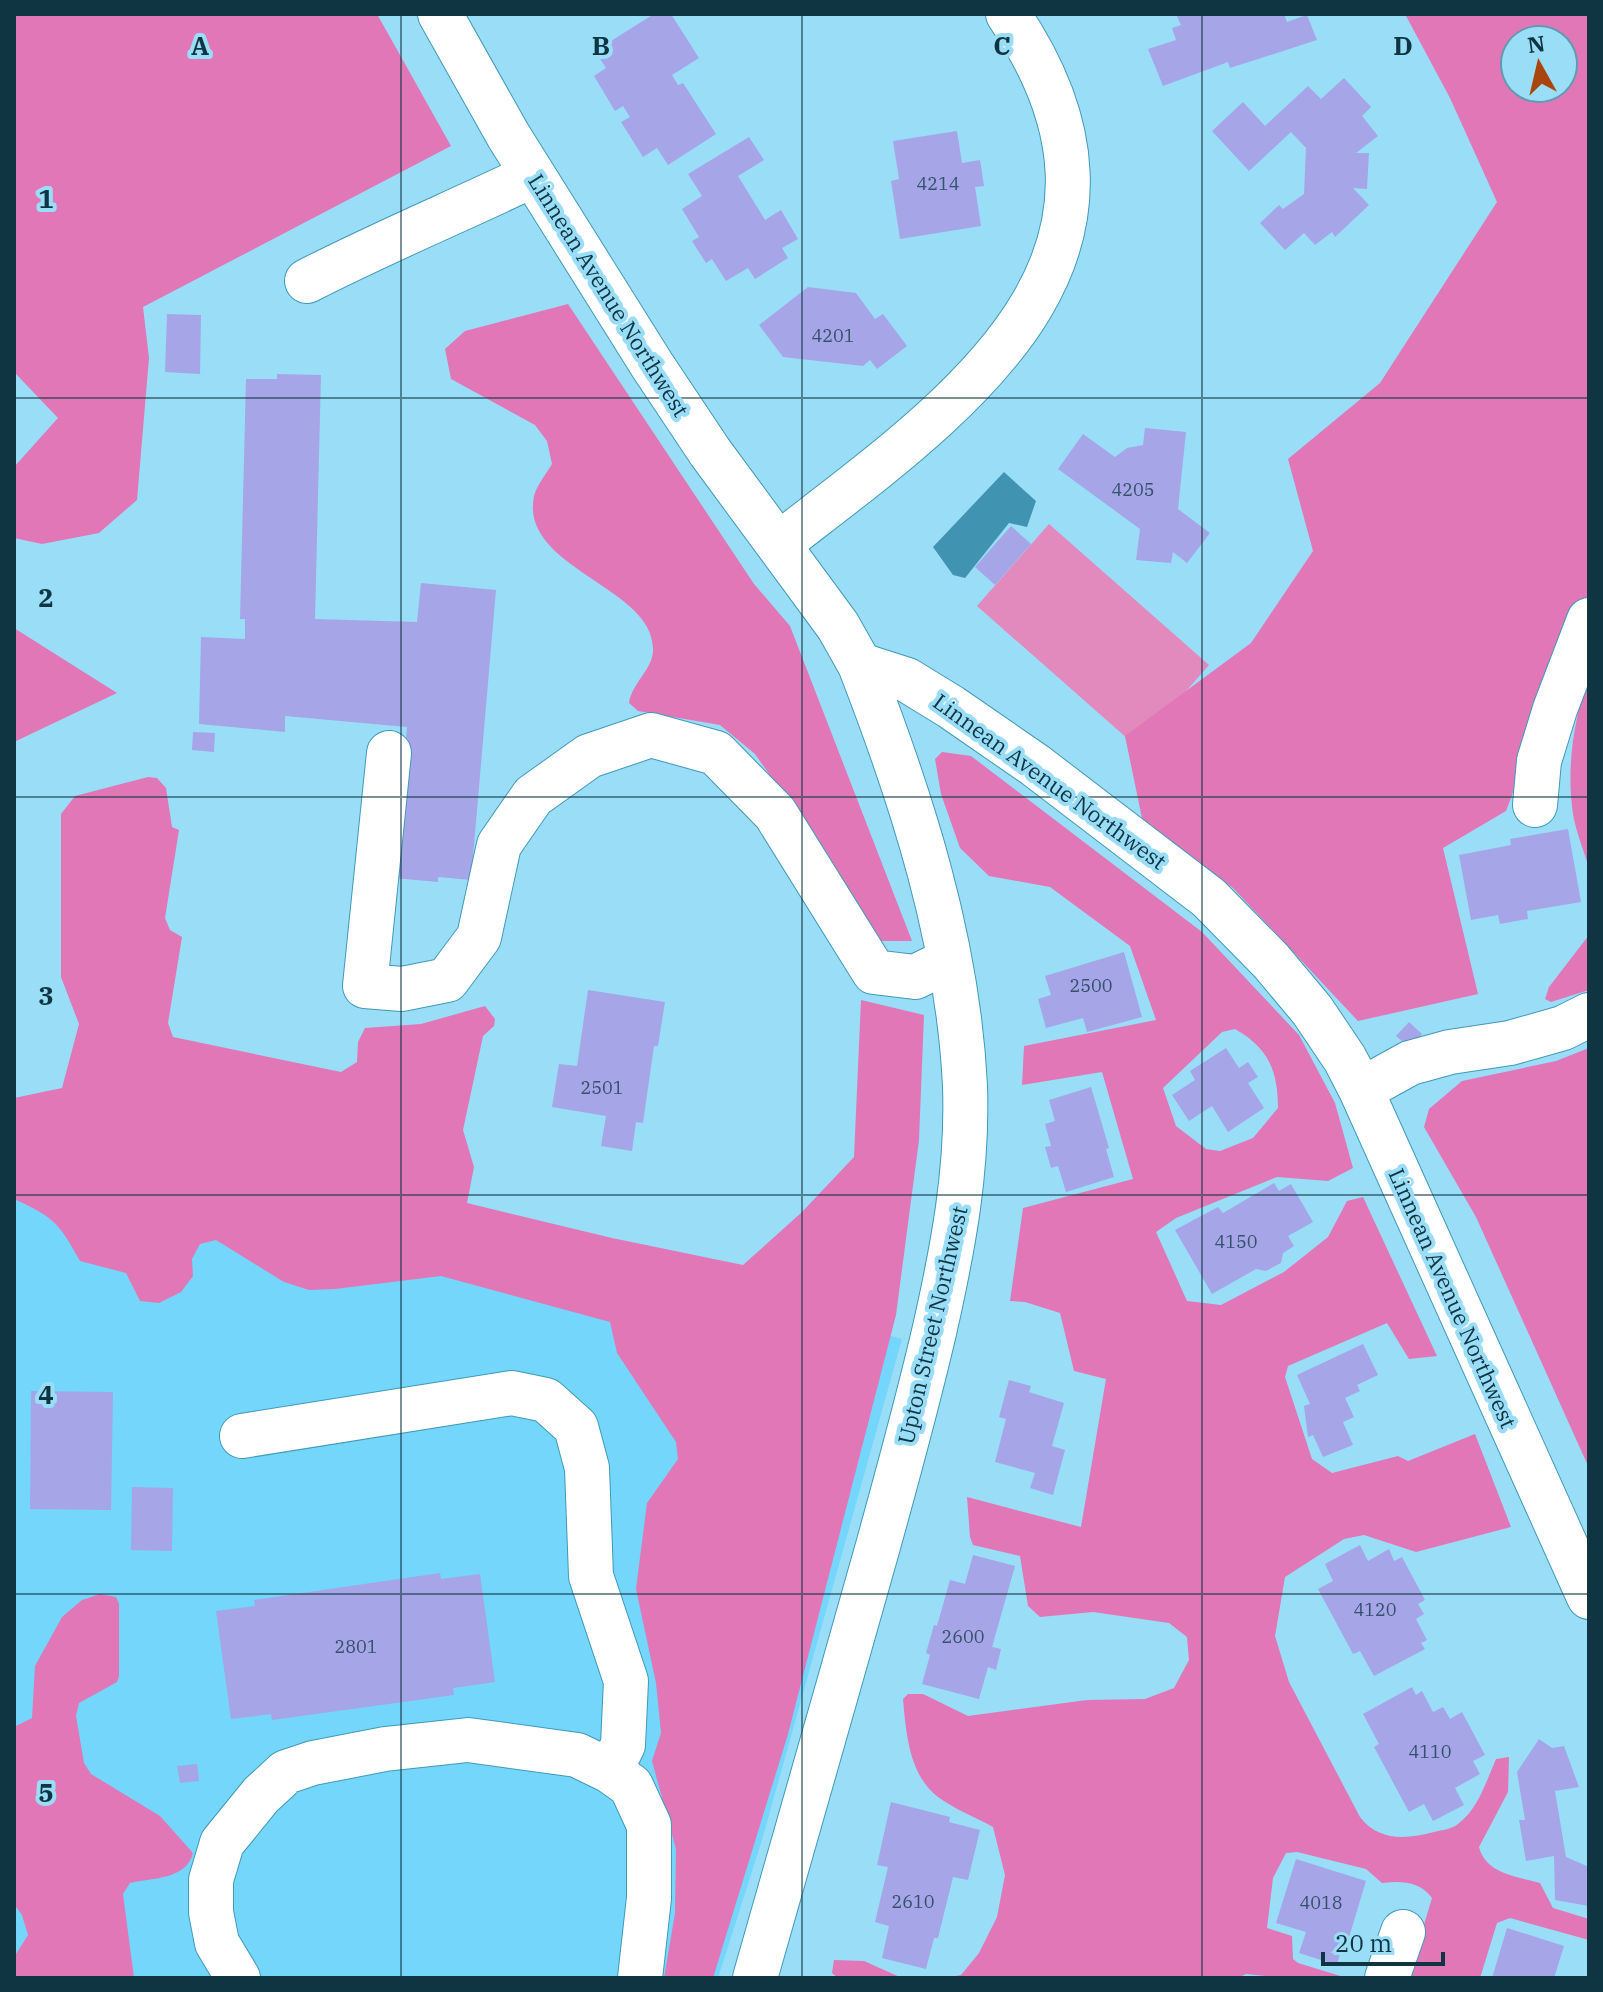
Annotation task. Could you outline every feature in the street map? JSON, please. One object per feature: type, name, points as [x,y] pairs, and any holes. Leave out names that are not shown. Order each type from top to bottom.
[{"type":"street","name":"Linnean Avenue Northwest","points":[[440,14],[483,94],[652,365],[710,452],[838,626],[860,665],[907,680],[1035,765],[1209,898],[1263,951],[1312,1010],[1345,1059],[1361,1090],[1589,1597]]},
{"type":"street","points":[[779,544],[887,461],[939,416],[998,352],[1050,271],[1068,196],[1063,141],[1047,85],[1008,14]]},
{"type":"street","points":[[307,281],[365,251],[533,175]]},
{"type":"street","points":[[1535,805],[1539,761],[1589,620]]},
{"type":"street","name":"Upton Street Northwest","points":[[755,1978],[891,1501],[955,1239],[963,1174],[965,1089],[959,1020],[948,961],[927,860],[860,665]]},
{"type":"street","points":[[389,753],[365,986],[402,989],[447,980],[479,937],[499,845],[533,796],[589,756],[651,735],[716,753],[775,813],[874,972],[915,977],[948,961]]},
{"type":"street","points":[[1361,1090],[1410,1063],[1450,1052],[1510,1043],[1563,1028],[1589,1015]]},
{"type":"street","points":[[242,1436],[512,1393],[546,1400],[576,1427],[587,1468],[591,1576],[626,1681],[623,1745],[610,1771]]},
{"type":"street","points":[[238,1978],[217,1943],[211,1912],[211,1880],[222,1843],[249,1807],[286,1772],[343,1757],[468,1740],[577,1755],[610,1771],[631,1786],[649,1825],[649,1898],[640,1978]]},
{"type":"street","points":[[1387,1978],[1403,1932]]},
{"type":"shaded area","points":[[14,14],[377,14],[451,146],[143,307],[149,358],[137,500],[99,533],[42,544],[14,538],[14,467],[58,418],[16,374],[14,378]]},
{"type":"shaded area","points":[[1405,14],[1589,14],[1589,591],[1506,811],[1443,848],[1478,994],[1358,1021],[1233,888],[1143,823],[1125,736],[1251,643],[1313,551],[1288,459],[1380,383],[1497,202],[1450,98]]},
{"type":"shaded area","points":[[568,304],[754,584],[790,626],[912,941],[876,941],[843,880],[755,754],[720,725],[638,711],[629,703],[652,656],[647,627],[632,608],[565,559],[546,541],[535,521],[534,496],[552,464],[547,441],[535,425],[451,379],[445,349],[465,331]]},
{"type":"shaded area","points":[[1004,472],[1036,501],[1027,527],[1009,523],[965,578],[953,575],[933,547]]},
{"type":"shaded area","points":[[1049,524],[1209,665],[1137,747],[977,606]]},
{"type":"shaded area","points":[[14,628],[117,693],[14,742]]},
{"type":"shaded area","points":[[1589,674],[1589,868],[1574,821],[1570,778],[1579,709]]},
{"type":"shaded area","points":[[942,752],[971,756],[1202,932],[1299,1035],[1335,1103],[1353,1168],[1328,1181],[1277,1177],[1176,1218],[1156,1232],[1187,1301],[1221,1305],[1284,1272],[1328,1237],[1347,1201],[1363,1197],[1437,1356],[1409,1359],[1387,1323],[1288,1366],[1285,1377],[1312,1459],[1332,1473],[1398,1456],[1408,1461],[1475,1434],[1511,1527],[1416,1552],[1364,1535],[1344,1539],[1285,1577],[1275,1636],[1289,1682],[1360,1817],[1385,1835],[1414,1836],[1456,1826],[1476,1803],[1496,1759],[1509,1757],[1508,1792],[1479,1847],[1488,1863],[1495,1868],[1540,1883],[1553,1908],[1589,1919],[1589,1940],[1510,1918],[1497,1923],[1480,1978],[1408,1978],[1432,1898],[1427,1892],[1403,1882],[1382,1883],[1366,1869],[1297,1852],[1286,1853],[1273,1878],[1267,1928],[1292,1936],[1293,1959],[1298,1963],[1347,1978],[1284,1978],[1246,1974],[1238,1978],[944,1978],[961,1975],[979,1953],[997,1917],[1005,1875],[993,1827],[938,1797],[921,1777],[911,1752],[903,1699],[908,1694],[923,1694],[968,1716],[1087,1700],[1145,1699],[1174,1688],[1189,1660],[1187,1637],[1169,1623],[1093,1612],[1040,1617],[1028,1606],[1020,1556],[973,1545],[970,1537],[967,1497],[1081,1527],[1106,1379],[1074,1371],[1060,1313],[1025,1302],[1010,1301],[1023,1208],[1133,1179],[1102,1072],[1022,1085],[1024,1046],[1156,1020],[1130,946],[1050,887],[989,876],[960,848],[941,794],[935,759]],"holes":[[[1235,1029],[1247,1036],[1269,1062],[1276,1083],[1278,1108],[1253,1138],[1220,1151],[1206,1149],[1176,1126],[1163,1088],[1222,1032]]]},
{"type":"shaded area","points":[[148,777],[157,778],[166,788],[172,827],[179,830],[165,918],[170,930],[182,937],[168,1023],[173,1037],[341,1072],[357,1062],[358,1042],[365,1028],[421,1024],[485,1006],[495,1019],[494,1026],[483,1036],[463,1130],[474,1167],[467,1203],[743,1265],[802,1212],[854,1157],[861,1000],[924,1015],[919,1140],[896,1315],[788,1734],[713,1978],[664,1978],[675,1913],[676,1849],[652,1761],[661,1733],[656,1683],[636,1589],[647,1503],[678,1459],[676,1442],[617,1353],[610,1322],[441,1276],[309,1290],[284,1282],[216,1240],[200,1244],[192,1259],[193,1276],[181,1292],[159,1303],[140,1301],[126,1273],[80,1261],[54,1222],[14,1199],[14,1098],[62,1088],[79,1024],[61,977],[61,814],[75,796]]},
{"type":"shaded area","points":[[1589,935],[1589,990],[1551,1002],[1545,999],[1549,987]]},
{"type":"shaded area","points":[[1589,1048],[1589,1468],[1476,1217],[1424,1127],[1429,1109],[1462,1081],[1556,1061]]},
{"type":"shaded area","points":[[14,1121],[131,1136],[902,1339],[762,1840],[718,1978],[14,1978]]},
{"type":"shaded area","points":[[100,1594],[116,1597],[119,1604],[119,1676],[117,1682],[79,1703],[76,1716],[84,1763],[91,1774],[160,1816],[193,1853],[190,1862],[176,1873],[130,1883],[123,1894],[134,1978],[18,1978],[14,1973],[14,1957],[28,1935],[22,1915],[14,1904],[14,1727],[32,1718],[35,1666],[62,1617],[82,1600]]},
{"type":"shaded area","points":[[834,1960],[864,1961],[902,1978],[838,1978],[832,1973]]},
{"type":"building","points":[[654,14],[671,14],[699,58],[672,75],[678,85],[683,83],[716,134],[668,165],[657,148],[643,157],[621,122],[630,117],[623,106],[615,111],[594,76],[606,68],[595,51]]},
{"type":"building","points":[[1176,14],[1284,14],[1287,22],[1307,15],[1317,40],[1230,68],[1228,62],[1163,86],[1148,49],[1176,40],[1172,28],[1181,25]]},
{"type":"building","points":[[1344,78],[1371,107],[1362,116],[1378,136],[1356,153],[1369,153],[1367,189],[1353,188],[1369,205],[1335,237],[1332,232],[1315,245],[1304,233],[1285,250],[1260,223],[1279,205],[1283,209],[1304,194],[1306,148],[1291,132],[1249,171],[1212,131],[1243,102],[1265,126],[1308,86],[1321,99]]},
{"type":"building","points":[[957,131],[962,163],[980,160],[984,186],[975,187],[981,226],[900,239],[891,181],[899,179],[893,141]]},
{"type":"building","points":[[749,137],[764,160],[738,176],[765,220],[781,210],[798,239],[782,248],[788,258],[755,279],[748,268],[726,281],[712,259],[706,263],[692,241],[699,237],[682,209],[702,196],[688,174]]},
{"type":"building","points":[[808,287],[856,293],[875,319],[883,314],[907,346],[877,369],[870,360],[863,366],[783,357],[759,325]]},
{"type":"building","points":[[167,314],[201,315],[200,374],[165,372]]},
{"type":"building","points":[[277,374],[321,375],[315,619],[417,622],[421,583],[496,590],[471,880],[438,877],[438,882],[394,878],[407,727],[285,716],[285,732],[199,724],[201,637],[245,639],[245,619],[240,619],[246,379],[277,379]]},
{"type":"building","points":[[1145,428],[1186,432],[1178,509],[1210,533],[1187,563],[1173,552],[1171,563],[1136,560],[1140,529],[1058,469],[1083,434],[1115,457],[1127,448],[1143,445]]},
{"type":"building","points":[[1011,526],[1031,544],[995,585],[975,567]]},
{"type":"building","points":[[193,732],[215,733],[214,752],[192,750]]},
{"type":"building","points":[[1568,829],[1581,902],[1527,911],[1528,919],[1500,924],[1498,915],[1471,920],[1459,855],[1511,845],[1510,839]]},
{"type":"building","points":[[1124,952],[1142,1017],[1087,1032],[1083,1018],[1046,1028],[1038,999],[1051,995],[1045,976]]},
{"type":"building","points":[[588,990],[665,1002],[658,1046],[654,1046],[643,1123],[636,1122],[632,1151],[601,1146],[606,1116],[552,1107],[559,1064],[577,1066]]},
{"type":"building","points":[[1409,1022],[1422,1034],[1410,1048],[1396,1036]]},
{"type":"building","points":[[1226,1048],[1239,1068],[1248,1062],[1258,1077],[1248,1083],[1264,1108],[1228,1132],[1212,1106],[1189,1121],[1172,1095],[1195,1080],[1190,1071]]},
{"type":"building","points":[[1091,1087],[1114,1177],[1066,1192],[1058,1166],[1051,1168],[1045,1147],[1051,1146],[1045,1124],[1055,1121],[1049,1100]]},
{"type":"building","points":[[1274,1183],[1279,1191],[1291,1184],[1313,1222],[1288,1236],[1294,1246],[1283,1253],[1281,1263],[1266,1271],[1256,1269],[1212,1294],[1175,1230],[1218,1207],[1223,1213]]},
{"type":"building","points":[[1363,1344],[1378,1375],[1357,1385],[1360,1391],[1345,1398],[1354,1417],[1343,1422],[1353,1445],[1323,1457],[1313,1435],[1308,1437],[1304,1406],[1310,1404],[1297,1375]]},
{"type":"building","points":[[1009,1380],[1031,1386],[1029,1392],[1064,1403],[1052,1446],[1065,1450],[1053,1495],[1030,1488],[1035,1473],[995,1462],[1006,1419],[999,1417]]},
{"type":"building","points":[[31,1391],[113,1392],[111,1510],[30,1509]]},
{"type":"building","points":[[132,1487],[173,1488],[172,1551],[131,1550]]},
{"type":"building","points":[[1360,1545],[1368,1561],[1389,1549],[1394,1561],[1402,1557],[1425,1600],[1418,1604],[1424,1614],[1416,1619],[1427,1640],[1421,1643],[1425,1649],[1374,1676],[1360,1651],[1353,1654],[1318,1589],[1333,1581],[1325,1564]]},
{"type":"building","points":[[973,1555],[1015,1566],[992,1647],[1001,1649],[996,1670],[988,1667],[979,1699],[922,1684],[930,1655],[926,1653],[950,1580],[965,1584]]},
{"type":"building","points":[[440,1573],[441,1579],[480,1574],[495,1682],[453,1688],[454,1695],[272,1720],[271,1714],[231,1719],[216,1611],[255,1606],[254,1600]]},
{"type":"building","points":[[1412,1687],[1416,1695],[1422,1691],[1433,1712],[1443,1707],[1450,1719],[1462,1712],[1485,1755],[1473,1761],[1480,1774],[1455,1788],[1464,1805],[1433,1821],[1424,1804],[1409,1812],[1374,1747],[1379,1744],[1363,1714]]},
{"type":"building","points":[[1539,1739],[1552,1748],[1564,1746],[1579,1787],[1555,1791],[1566,1857],[1589,1867],[1589,1906],[1555,1900],[1554,1856],[1526,1861],[1519,1820],[1525,1820],[1517,1772]]},
{"type":"building","points":[[197,1764],[199,1781],[180,1783],[177,1766]]},
{"type":"building","points":[[891,1802],[950,1817],[949,1822],[980,1830],[968,1880],[953,1877],[938,1938],[934,1938],[926,1969],[882,1958],[889,1926],[875,1922],[888,1867],[877,1865]]},
{"type":"building","points":[[1296,1859],[1366,1881],[1347,1944],[1343,1942],[1337,1965],[1299,1953],[1306,1932],[1276,1923]]},
{"type":"building","points":[[1507,1928],[1564,1946],[1554,1978],[1492,1978]]}]
